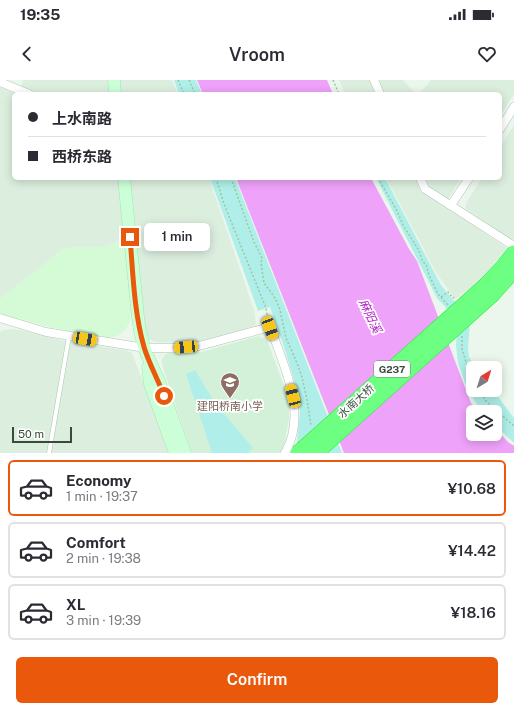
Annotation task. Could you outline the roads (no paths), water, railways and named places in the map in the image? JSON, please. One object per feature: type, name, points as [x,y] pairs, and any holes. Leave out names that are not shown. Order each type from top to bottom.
[{"type":"highway","name":"G237","points":[[490,290],[502,268],[514,252]]},
{"type":"highway","name":"G237","points":[[490,290],[514,270]]},
{"type":"highway","name":"水南大桥","points":[[298,453],[490,290]]},
{"type":"highway","name":"水南大桥","points":[[316,453],[490,290]]},
{"type":"main road","points":[[114,80],[115,92]]},
{"type":"main road","points":[[124,180],[138,317],[150,384],[175,453]]},
{"type":"main road","points":[[144,348],[159,381],[186,453]]},
{"type":"street","points":[[374,80],[379,92]]},
{"type":"street","points":[[0,82],[24,92]]},
{"type":"street","points":[[502,126],[514,107]]},
{"type":"street","points":[[421,180],[425,189],[514,246]]},
{"type":"street","points":[[451,205],[469,180]]},
{"type":"street","points":[[0,318],[46,332],[144,348],[199,346],[270,328],[293,396],[294,422],[288,448],[285,453]]},
{"type":"lane","points":[[49,453],[69,336]]},
{"type":"water","points":[[197,80],[327,80],[332,92],[202,92]]},
{"type":"water","name":"麻阳溪","points":[[237,180],[372,180],[417,261],[466,390],[466,397],[469,397],[473,405],[466,405],[466,441],[502,441],[502,436],[514,446],[514,453],[344,453]]},
{"type":"place","name":"建阳桥南小学","points":[[230,399]]}]
